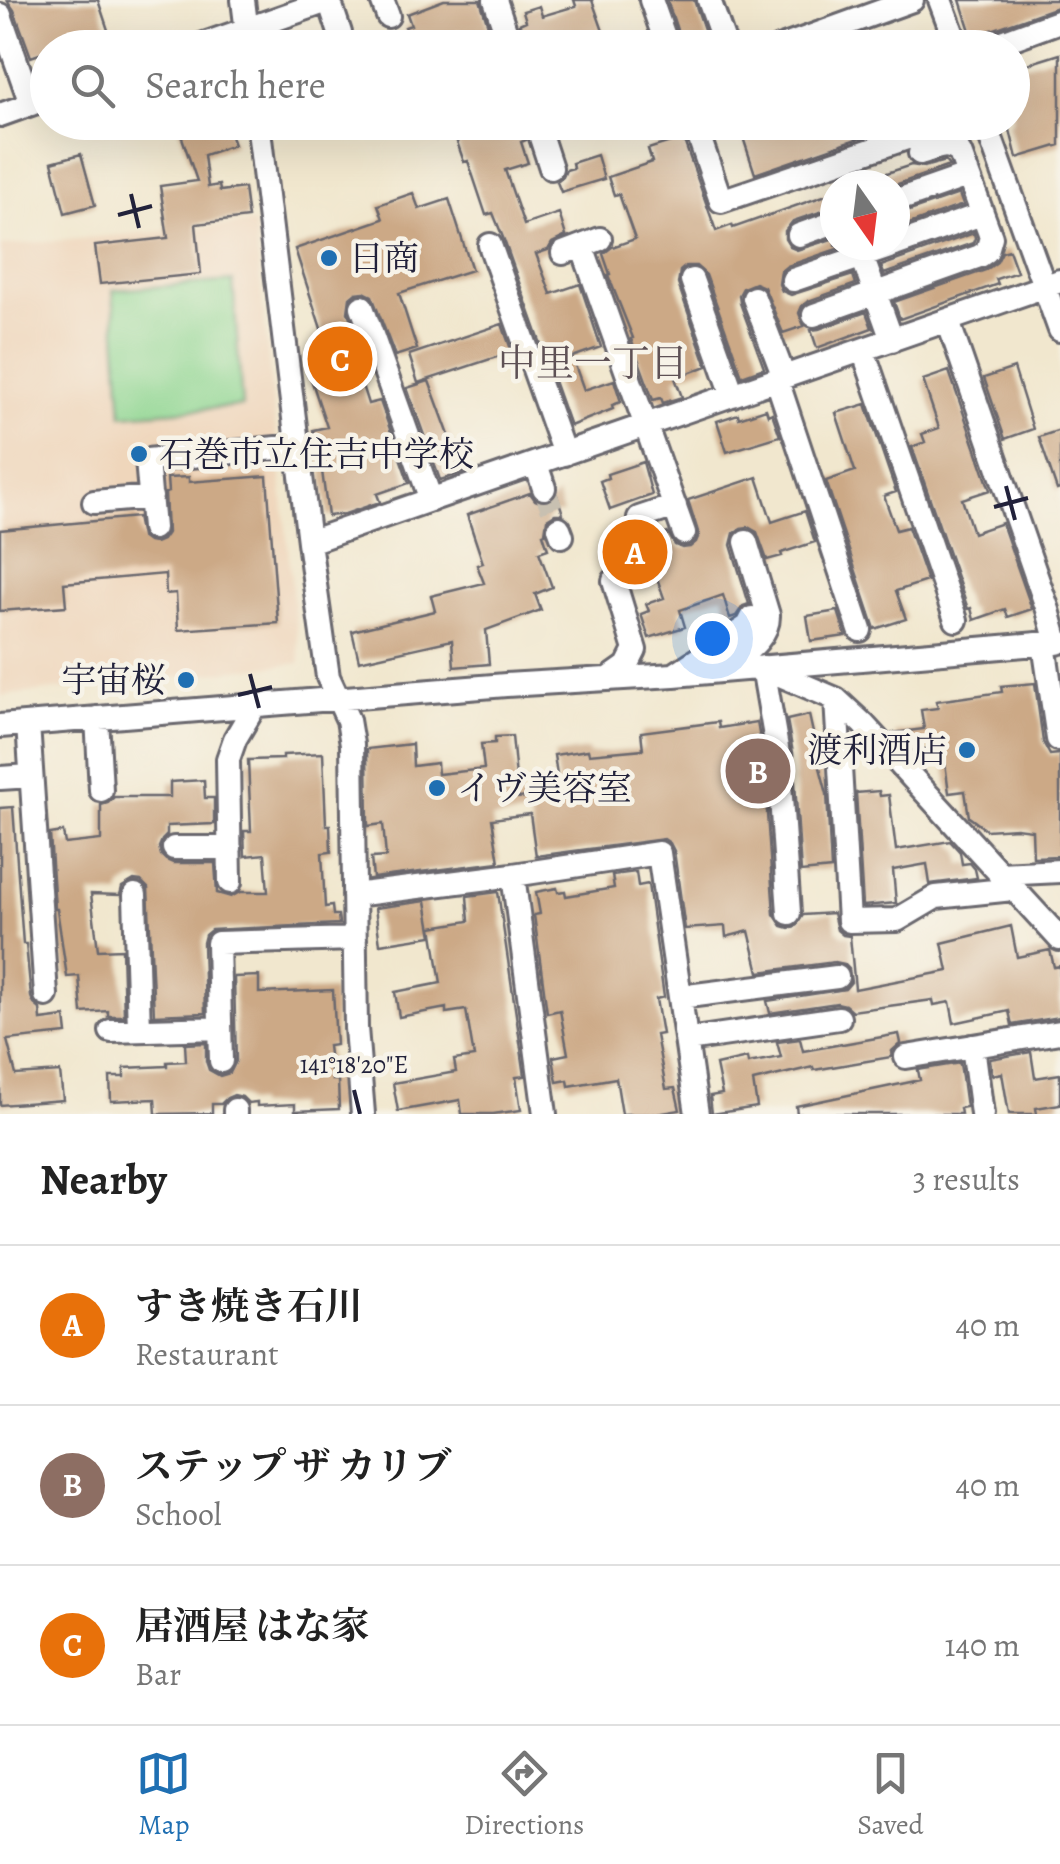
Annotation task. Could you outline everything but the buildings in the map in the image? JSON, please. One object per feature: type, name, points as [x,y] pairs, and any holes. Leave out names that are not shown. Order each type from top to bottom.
[{"type":"street","points":[[243,0],[246,30]]},
{"type":"street","points":[[264,30],[330,0],[339,30]]},
{"type":"street","points":[[495,0],[505,30]]},
{"type":"street","points":[[651,0],[662,30]]},
{"type":"street","points":[[708,0],[719,30]]},
{"type":"street","points":[[829,30],[912,0]]},
{"type":"street","points":[[940,0],[951,30]]},
{"type":"street","points":[[0,15],[30,81]]},
{"type":"street","points":[[1030,32],[1060,21]]},
{"type":"street","points":[[0,114],[30,104]]},
{"type":"street","points":[[263,140],[275,178],[298,446],[328,677],[348,720],[352,744],[356,1028],[363,1114]]},
{"type":"street","points":[[542,140],[552,168]]},
{"type":"street","points":[[700,140],[721,201],[820,178]]},
{"type":"street","points":[[845,170],[913,140]]},
{"type":"street","points":[[992,140],[1052,284],[1060,330]]},
{"type":"street","points":[[814,314],[987,251],[991,237],[960,154],[942,145],[920,153]]},
{"type":"street","points":[[910,196],[969,178]]},
{"type":"street","points":[[910,240],[982,214]]},
{"type":"street","points":[[799,236],[820,228]]},
{"type":"street","points":[[490,244],[564,454]]},
{"type":"street","points":[[582,246],[684,533]]},
{"type":"street","points":[[793,280],[839,260]]},
{"type":"street","points":[[863,260],[892,340]]},
{"type":"street","points":[[692,280],[733,395]]},
{"type":"street","points":[[309,542],[1052,284]]},
{"type":"street","points":[[754,298],[860,630]]},
{"type":"street","points":[[362,307],[431,500]]},
{"type":"street","points":[[948,321],[1048,610],[1058,738]]},
{"type":"street","points":[[863,350],[956,620]]},
{"type":"street","points":[[153,528],[148,460],[298,446]]},
{"type":"street","points":[[536,464],[544,488]]},
{"type":"street","points":[[94,502],[150,497]]},
{"type":"street","points":[[638,518],[674,506]]},
{"type":"street","points":[[722,671],[768,626],[746,542]]},
{"type":"street","points":[[610,678],[627,666],[635,650],[614,581]]},
{"type":"street","points":[[674,675],[748,626],[752,618]]},
{"type":"street","points":[[0,726],[610,678],[1053,650]]},
{"type":"street","points":[[763,668],[836,699],[1060,938]]},
{"type":"street","points":[[763,668],[778,754],[789,914]]},
{"type":"street","points":[[836,699],[848,921],[898,920],[936,896],[1060,872]]},
{"type":"street","points":[[230,882],[228,759],[254,707]]},
{"type":"street","points":[[96,718],[101,790]]},
{"type":"street","points":[[28,724],[46,995]]},
{"type":"street","points":[[0,778],[32,776]]},
{"type":"street","points":[[174,848],[230,848]]},
{"type":"street","points":[[354,896],[659,853],[698,1114]]},
{"type":"street","points":[[514,875],[545,1114]]},
{"type":"street","points":[[135,895],[138,1030]]},
{"type":"street","points":[[221,1060],[218,944],[355,939]]},
{"type":"street","points":[[680,998],[837,978]]},
{"type":"street","points":[[687,1040],[839,1018]]},
{"type":"street","points":[[111,1032],[220,1028]]},
{"type":"street","points":[[906,1057],[1060,1032]]},
{"type":"street","points":[[973,1046],[982,1114]]},
{"type":"shaded area","name":"石巻市立住吉中学校","points":[[254,223],[300,663],[0,696],[0,246]]},
{"type":"green space","points":[[233,281],[242,406],[122,415],[113,290]]},
{"type":"tunnel","points":[[544,488],[559,528]]},
{"type":"place","name":"日商","points":[[329,258]]},
{"type":"place","name":"居酒屋 はな家","points":[[340,359]]},
{"type":"place","name":"石巻市立住吉中学校","points":[[139,454]]},
{"type":"place","name":"すき焼き石川","points":[[635,552]]},
{"type":"place","name":"宇宙桜","points":[[186,680]]},
{"type":"place","name":"渡利酒店","points":[[967,750]]},
{"type":"place","name":"ステップ ザ カリブ","points":[[758,771]]},
{"type":"place","name":"イヴ美容室","points":[[437,788]]},
{"type":"district","name":"中里一丁目","points":[[593,363]]}]
